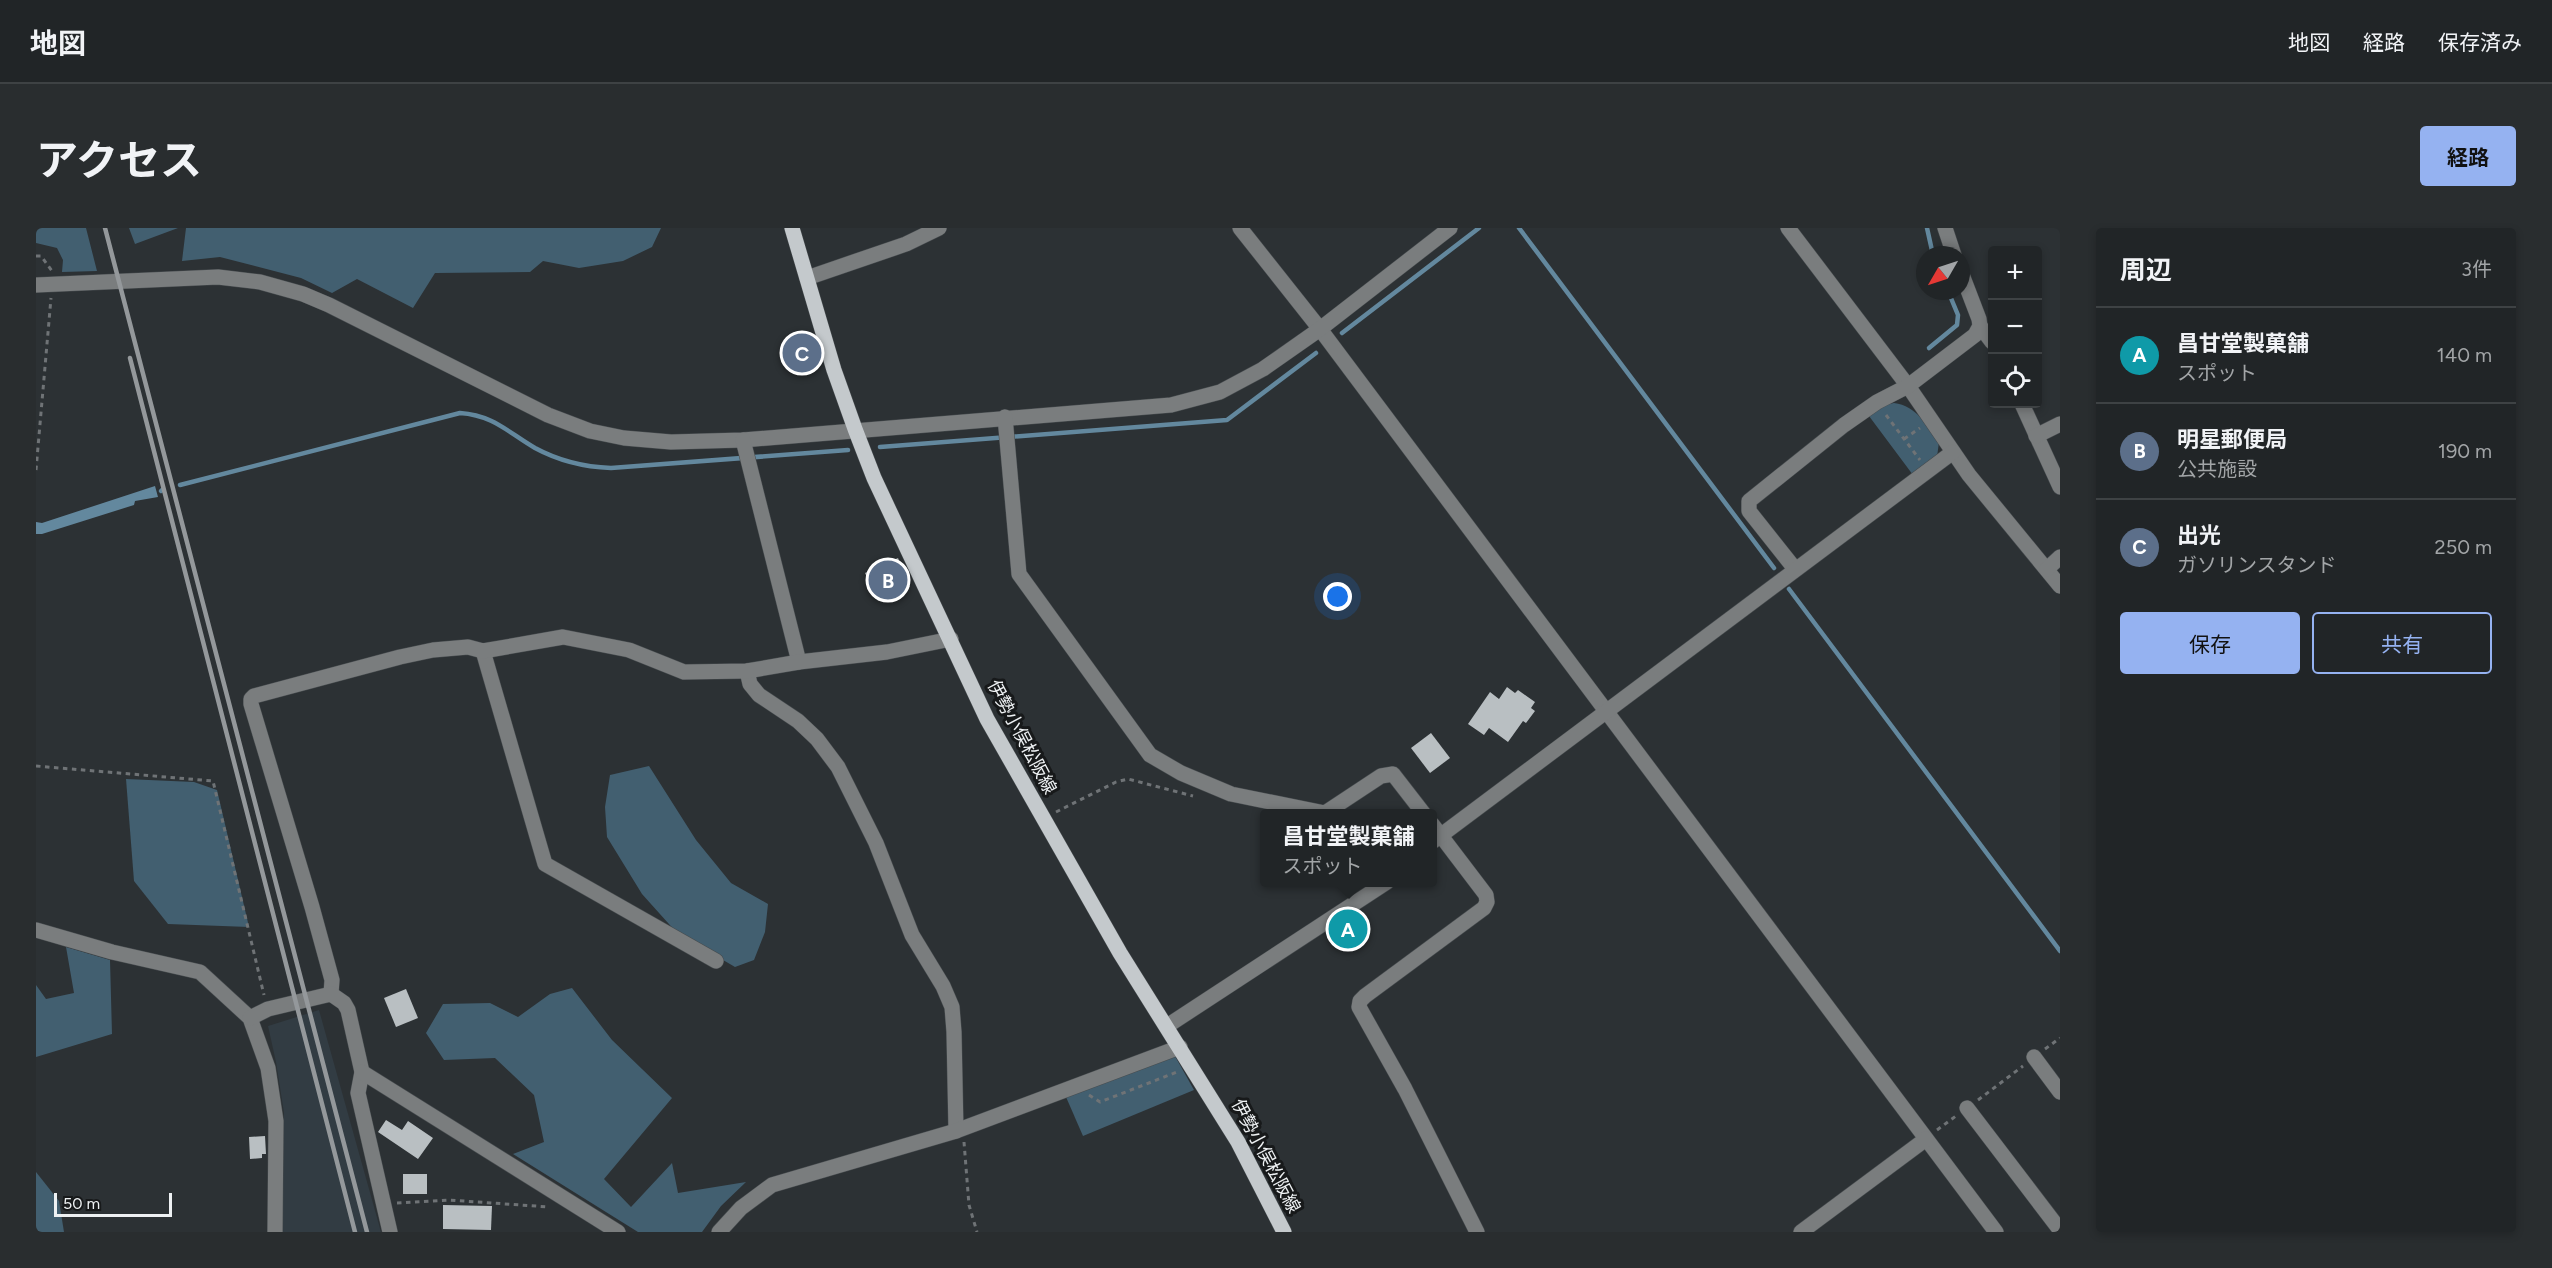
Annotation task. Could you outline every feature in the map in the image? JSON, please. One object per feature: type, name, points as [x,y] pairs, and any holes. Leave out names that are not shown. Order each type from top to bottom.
[{"type":"main road","name":"伊勢小俣松阪線","points":[[792,228],[834,370],[874,478],[987,719],[1120,953],[1193,1066],[1238,1142],[1284,1232]]},
{"type":"street","points":[[807,279],[906,244],[939,228]]},
{"type":"street","points":[[1239,228],[1320,328],[1995,1232]]},
{"type":"street","points":[[36,285],[218,277],[260,282],[303,294],[329,305],[548,415],[590,431],[624,438],[746,452],[855,429],[1005,422],[1171,405],[1196,400],[1240,383],[1320,328],[1450,228]]},
{"type":"street","points":[[1788,228],[1908,386],[1953,452],[2060,586]]},
{"type":"street","points":[[1945,228],[1951,246]]},
{"type":"street","points":[[1970,293],[1980,326],[1988,337]]},
{"type":"street","points":[[1795,569],[1749,511],[1749,501],[1844,425],[1877,402],[1908,386],[1963,346],[1975,335],[1980,326]]},
{"type":"street","points":[[2024,408],[2060,487]]},
{"type":"street","points":[[1005,422],[1019,574],[1150,755],[1181,773],[1231,794],[1305,809]]},
{"type":"street","points":[[2036,436],[2060,424]]},
{"type":"street","points":[[746,452],[799,662]]},
{"type":"street","points":[[1437,833],[1607,713],[1953,452]]},
{"type":"street","points":[[2047,569],[2060,557]]},
{"type":"street","points":[[331,994],[332,980],[250,699],[254,696],[400,657],[468,647],[483,651],[563,637],[629,650],[684,672],[747,671],[799,662],[887,652],[951,639]]},
{"type":"street","points":[[483,651],[545,864],[716,962]]},
{"type":"street","points":[[747,671],[750,684],[759,695],[818,739],[838,767],[876,843],[912,935],[943,986],[952,1007],[959,1130]]},
{"type":"street","points":[[1331,809],[1381,776],[1393,774],[1421,809]]},
{"type":"street","points":[[1437,836],[1486,895],[1487,902],[1484,908],[1365,996],[1360,1001],[1359,1007],[1405,1089],[1477,1232]]},
{"type":"street","points":[[1167,1026],[1379,887]]},
{"type":"street","points":[[36,930],[112,952],[200,972],[250,1018],[268,1068],[276,1121],[275,1232]]},
{"type":"street","points":[[250,1018],[268,1009],[331,994],[344,1003],[348,1010],[362,1072],[358,1093],[390,1232]]},
{"type":"street","points":[[718,1232],[760,1191],[772,1185],[959,1130],[1180,1047]]},
{"type":"street","points":[[2034,1057],[2060,1092]]},
{"type":"street","points":[[362,1072],[618,1232]]},
{"type":"street","points":[[1967,1108],[2060,1230]]},
{"type":"street","points":[[1801,1232],[1926,1139]]},
{"type":"path","points":[[36,256],[41,256],[52,269],[53,284],[36,470]]},
{"type":"path","points":[[1877,402],[1928,471]]},
{"type":"path","points":[[36,766],[213,781],[268,1009]]},
{"type":"path","points":[[1044,819],[1116,782],[1128,779],[1197,796]]},
{"type":"path","points":[[1926,1139],[2060,1038]]},
{"type":"path","points":[[1083,1085],[1090,1097],[1100,1102],[1193,1066]]},
{"type":"path","points":[[959,1130],[966,1151],[969,1205],[977,1232]]},
{"type":"path","points":[[383,1204],[449,1200],[565,1209],[569,1202]]},
{"type":"shaded area","points":[[36,228],[86,228],[97,271],[62,272],[63,260],[57,248],[36,243]]},
{"type":"shaded area","points":[[129,228],[178,228],[135,244]]},
{"type":"shaded area","points":[[186,228],[661,228],[652,247],[623,261],[579,268],[543,261],[530,272],[435,273],[413,308],[357,279],[332,293],[301,278],[220,257],[182,261]]},
{"type":"shaded area","points":[[1894,403],[1915,412],[1939,442],[1937,457],[1913,475],[1869,416],[1884,405]]},
{"type":"shaded area","points":[[155,486],[158,497],[135,501],[134,505],[36,534],[36,522],[42,523]]},
{"type":"shaded area","points":[[649,766],[696,840],[731,883],[768,904],[765,932],[754,960],[735,967],[677,933],[642,894],[607,837],[605,807],[610,775]]},
{"type":"shaded area","points":[[126,779],[194,782],[217,790],[249,927],[168,924],[134,881]]},
{"type":"shaded area","points":[[66,947],[110,960],[112,1034],[36,1057],[36,985],[46,999],[74,993]]},
{"type":"shaded area","points":[[572,988],[612,1040],[672,1098],[604,1179],[631,1207],[672,1163],[678,1193],[746,1182],[721,1206],[702,1232],[638,1232],[513,1154],[544,1142],[534,1095],[495,1058],[444,1060],[426,1033],[443,1004],[490,1003],[518,1017],[550,994]]},
{"type":"shaded area","points":[[319,1010],[381,1232],[280,1232],[284,1113],[268,1026]]},
{"type":"shaded area","points":[[1175,1056],[1194,1090],[1083,1136],[1066,1097]]},
{"type":"shaded area","points":[[36,1172],[59,1201],[64,1232],[36,1232]]},
{"type":"building","points":[[898,558],[910,587],[878,601],[865,573]]},
{"type":"building","points":[[1507,687],[1515,693],[1518,690],[1535,702],[1531,708],[1535,711],[1526,723],[1523,721],[1508,742],[1489,728],[1484,735],[1468,724],[1490,692],[1499,699]]},
{"type":"building","points":[[1431,733],[1450,758],[1430,773],[1411,748]]},
{"type":"building","points":[[1355,915],[1366,932],[1343,947],[1332,930]]},
{"type":"building","points":[[406,989],[418,1018],[396,1027],[384,998]]},
{"type":"building","points":[[386,1120],[402,1130],[408,1121],[433,1138],[418,1159],[378,1132]]},
{"type":"building","points":[[265,1136],[266,1154],[262,1154],[262,1158],[250,1159],[249,1137]]},
{"type":"building","points":[[403,1174],[427,1174],[427,1194],[403,1194]]},
{"type":"building","points":[[443,1205],[492,1206],[491,1230],[443,1229]]},
{"type":"waterway","points":[[1342,333],[1479,228]]},
{"type":"waterway","points":[[1519,228],[1774,568]]},
{"type":"waterway","points":[[1927,228],[1931,246]]},
{"type":"waterway","points":[[1929,348],[1957,325],[1958,315],[1952,300]]},
{"type":"waterway","points":[[880,447],[1227,420],[1316,353]]},
{"type":"waterway","points":[[180,485],[460,413],[472,414],[491,421],[535,448],[553,456],[581,465],[611,468],[848,450]]},
{"type":"waterway","points":[[1789,589],[2060,951]]},
{"type":"railway","points":[[105,228],[367,1232]]},
{"type":"railway","points":[[130,358],[355,1232]]},
{"type":"place","name":"出光","points":[[802,353]]},
{"type":"place","name":"明星郵便局","points":[[888,580]]},
{"type":"place","name":"昌甘堂製菓舗","points":[[1348,929]]}]
